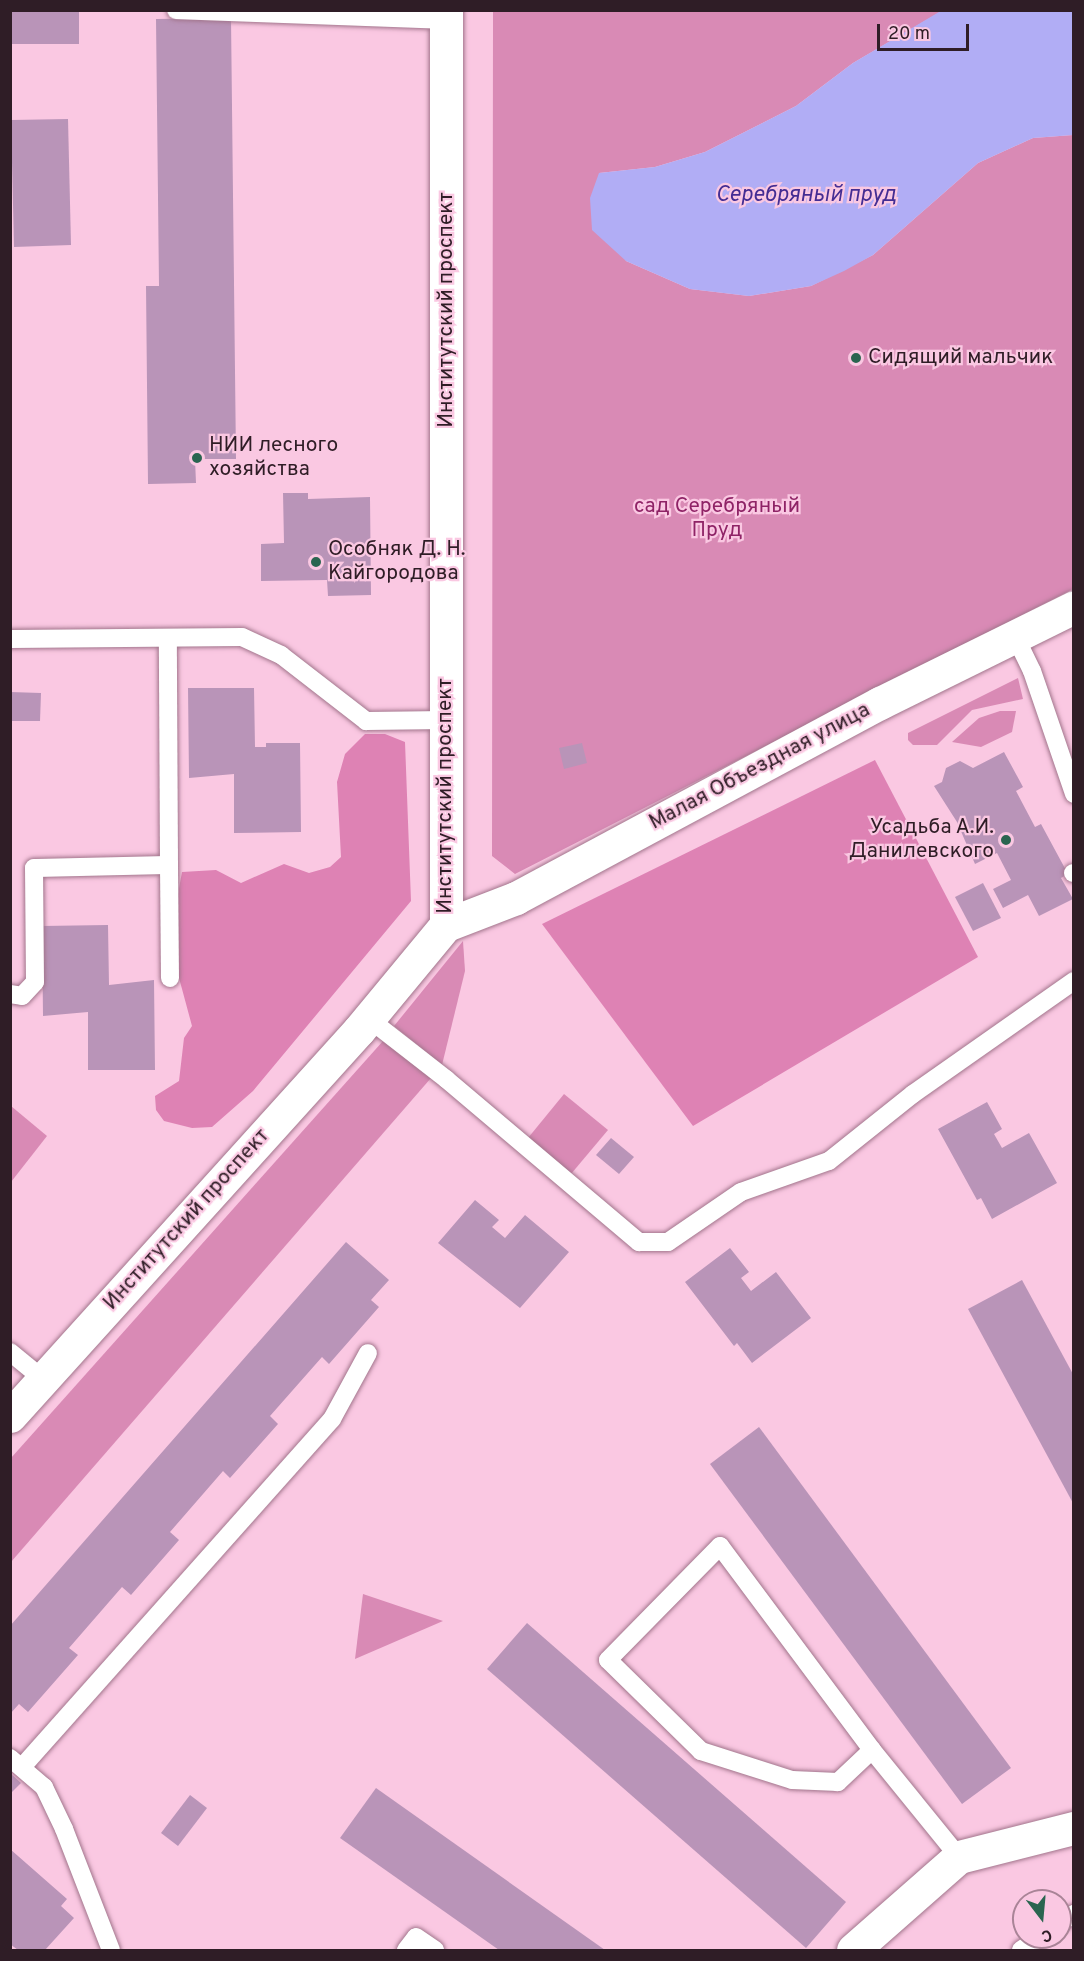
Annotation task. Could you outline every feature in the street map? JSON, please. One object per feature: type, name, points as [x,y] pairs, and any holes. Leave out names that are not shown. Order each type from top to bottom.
[{"type":"street","name":"Институтский проспект","points":[[10,1416],[369,1019],[447,925],[446,15]]},
{"type":"street","name":"Малая Объездная улица","points":[[447,925],[516,898],[1014,634],[1074,607]]},
{"type":"street","points":[[853,1950],[959,1857],[1074,1828]]},
{"type":"lane","points":[[176,10],[446,15]]},
{"type":"lane","points":[[1014,634],[1032,671],[1074,794]]},
{"type":"lane","points":[[10,639],[242,637],[281,655],[366,721],[446,720]]},
{"type":"lane","points":[[168,638],[170,978]]},
{"type":"lane","points":[[10,994],[22,996],[35,982],[34,868],[170,865]]},
{"type":"lane","points":[[369,1019],[442,1075],[639,1242],[668,1242],[741,1192],[829,1161],[913,1094],[1074,981]]},
{"type":"lane","points":[[10,1352],[43,1379]]},
{"type":"lane","points":[[111,1950],[64,1829],[44,1787],[16,1762],[332,1419],[369,1353]]},
{"type":"lane","points":[[872,1750],[838,1782],[792,1780],[701,1751],[608,1660],[720,1546],[872,1750],[959,1857]]},
{"type":"lane","points":[[406,1950],[416,1938],[435,1950]]},
{"type":"green space","name":"сад Серебряный Пруд","points":[[493,11],[942,11],[853,63],[796,106],[705,152],[655,167],[599,173],[626,261],[690,289],[749,296],[811,286],[873,255],[978,163],[1033,138],[1073,135],[1073,589],[515,874],[492,856]]},
{"type":"green space","points":[[1018,678],[1023,699],[972,710],[937,745],[913,745],[908,740],[908,733]]},
{"type":"green space","points":[[1000,711],[1016,711],[1012,732],[981,747],[952,742],[979,718]]},
{"type":"green space","points":[[463,941],[465,971],[442,1065],[394,1026]]},
{"type":"green space","points":[[383,1041],[431,1078],[11,1562],[11,1458]]},
{"type":"green space","points":[[564,1094],[608,1130],[571,1174],[528,1138]]},
{"type":"green space","points":[[11,1106],[47,1136],[11,1182]]},
{"type":"green space","points":[[363,1594],[443,1621],[355,1659]]},
{"type":"shaded area","points":[[365,734],[385,734],[405,742],[411,901],[253,1091],[212,1127],[192,1128],[164,1121],[156,1110],[155,1096],[179,1081],[184,1038],[192,1026],[175,963],[175,910],[182,872],[216,870],[241,883],[284,864],[309,873],[330,867],[341,857],[337,782],[345,754]]},
{"type":"shaded area","points":[[875,760],[978,957],[693,1126],[542,924]]},
{"type":"water","name":"Серебряный пруд","points":[[1074,11],[1073,135],[1033,138],[978,163],[873,255],[811,286],[749,296],[690,289],[626,261],[592,230],[590,198],[599,173],[655,167],[705,152],[796,106],[853,63],[939,12]]},
{"type":"building","points":[[10,10],[79,10],[79,44],[10,44]]},
{"type":"building","points":[[231,18],[236,459],[195,459],[196,483],[148,484],[146,286],[159,286],[156,19]]},
{"type":"building","points":[[68,119],[71,245],[14,247],[11,120]]},
{"type":"building","name":"Особняк Д. Н. Кайгородова","points":[[283,493],[308,493],[308,499],[370,497],[371,595],[328,596],[327,580],[261,581],[261,544],[284,543]]},
{"type":"building","points":[[188,688],[254,688],[255,747],[266,747],[266,743],[300,743],[301,832],[234,833],[234,774],[189,778]]},
{"type":"building","points":[[10,692],[41,693],[40,721],[10,721]]},
{"type":"building","points":[[582,743],[587,763],[564,769],[559,748]]},
{"type":"building","name":"Усадьба А.И. Данилевского","points":[[1004,752],[1023,787],[1016,791],[1035,827],[1041,824],[1068,874],[1061,878],[1073,899],[1039,916],[1028,895],[1003,908],[993,889],[1011,880],[997,853],[975,864],[957,822],[934,786],[942,782],[946,768],[960,761],[973,768]]},
{"type":"building","points":[[983,883],[1001,918],[973,931],[955,897]]},
{"type":"building","points":[[108,925],[109,985],[154,980],[155,1070],[88,1070],[88,1012],[43,1016],[42,926]]},
{"type":"building","points":[[987,1102],[1002,1129],[994,1134],[1002,1148],[1029,1133],[1057,1183],[992,1219],[981,1198],[977,1200],[938,1129]]},
{"type":"building","points":[[611,1138],[634,1157],[619,1174],[596,1155]]},
{"type":"building","points":[[475,1200],[499,1220],[492,1227],[505,1238],[525,1215],[569,1252],[520,1308],[438,1243]]},
{"type":"building","points":[[346,1242],[389,1280],[371,1300],[379,1307],[329,1364],[322,1357],[270,1416],[278,1424],[230,1478],[223,1471],[170,1532],[179,1540],[131,1595],[122,1587],[69,1648],[78,1655],[28,1712],[19,1704],[10,1714],[10,1626]]},
{"type":"building","points":[[730,1248],[749,1272],[741,1278],[751,1291],[776,1272],[811,1318],[752,1363],[737,1343],[734,1346],[685,1282]]},
{"type":"building","points":[[1022,1280],[1074,1376],[1074,1505],[968,1309]]},
{"type":"building","points":[[759,1427],[1011,1768],[962,1804],[710,1464]]},
{"type":"building","points":[[527,1623],[846,1902],[806,1948],[487,1669]]},
{"type":"building","points":[[10,1773],[21,1783],[10,1794]]},
{"type":"building","points":[[376,1788],[605,1950],[499,1950],[340,1838]]},
{"type":"building","points":[[190,1795],[207,1808],[178,1846],[161,1833]]},
{"type":"building","points":[[10,1849],[67,1899],[61,1906],[74,1918],[45,1950],[18,1950],[10,1944]]},
{"type":"place","name":"Сидящий мальчик","points":[[856,358]]},
{"type":"place","name":"НИИ лесного хозяйства","points":[[197,458]]},
{"type":"place","name":"Особняк Д. Н. Кайгородова","points":[[316,562]]},
{"type":"place","name":"Усадьба А.И. Данилевского","points":[[1006,840]]}]
